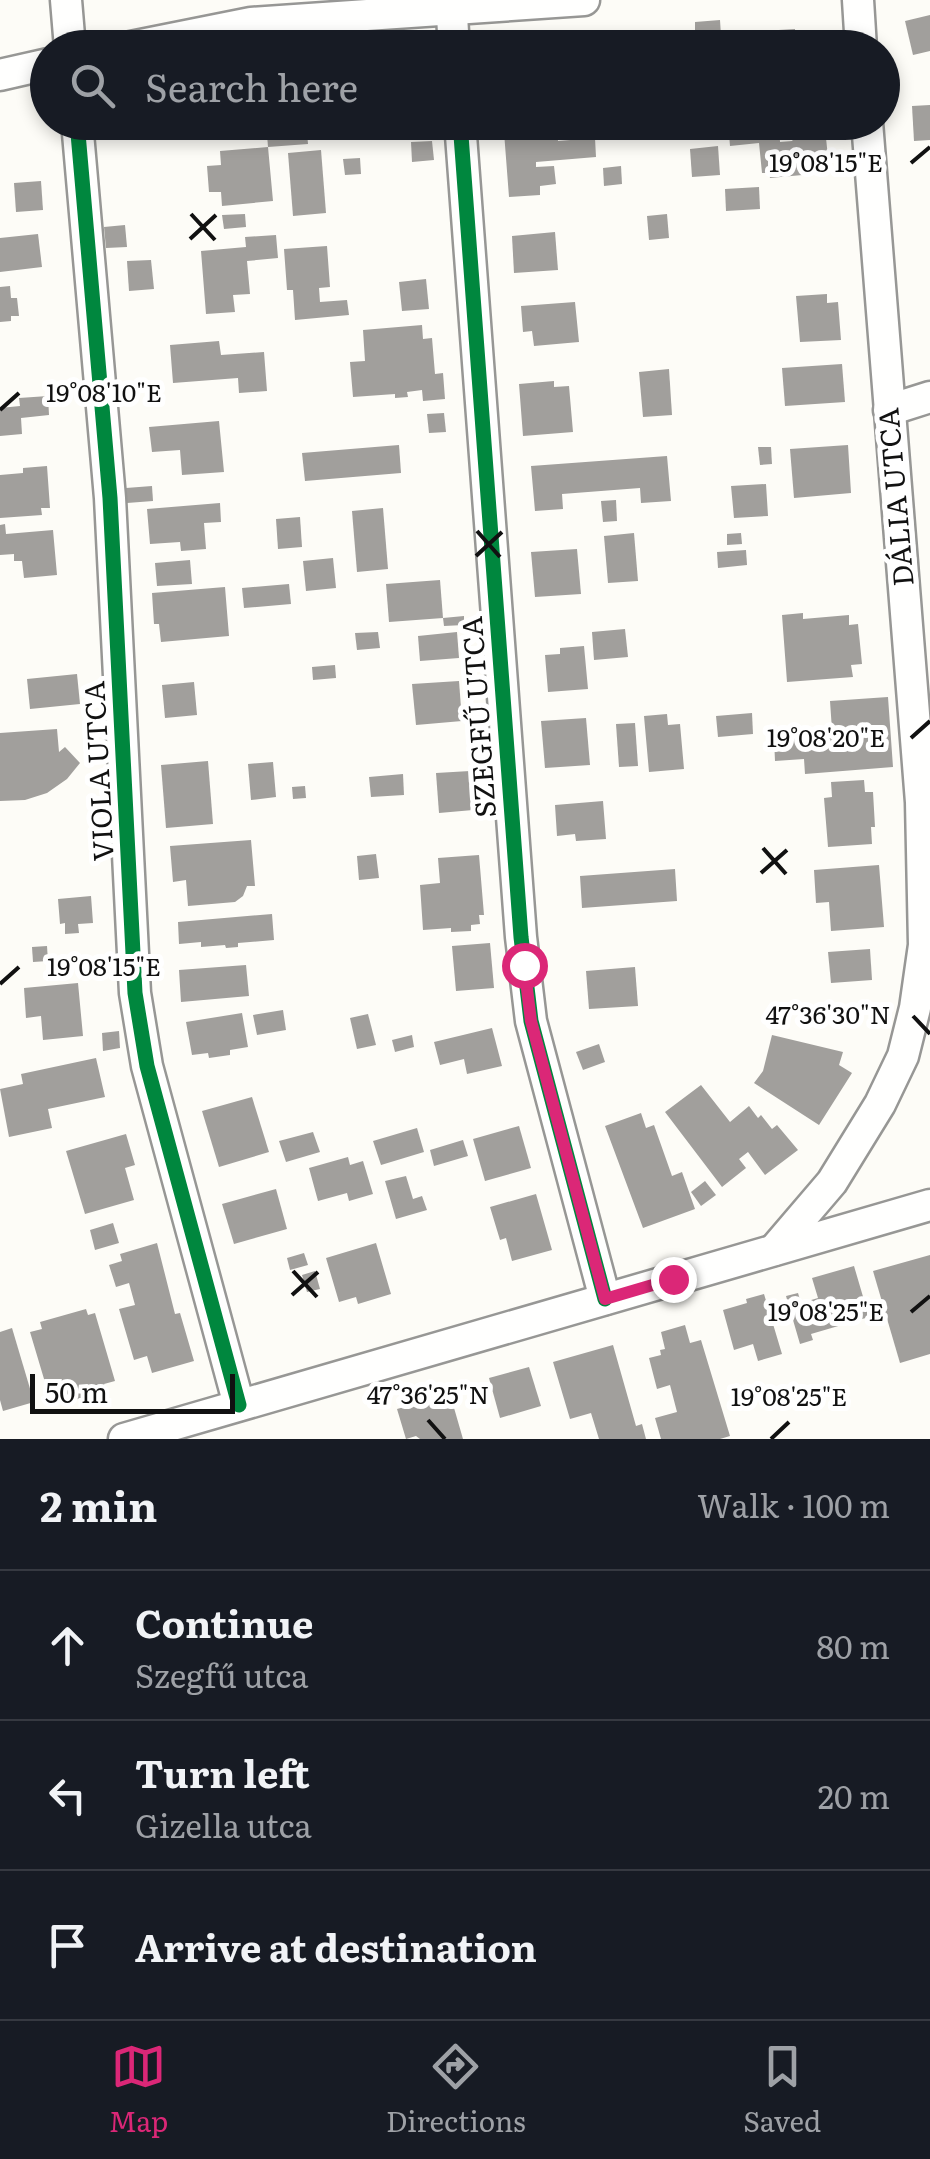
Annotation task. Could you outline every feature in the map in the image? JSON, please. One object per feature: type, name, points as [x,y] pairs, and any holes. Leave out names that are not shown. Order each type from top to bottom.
[{"type":"street","points":[[66,0],[68,30]]},
{"type":"street","points":[[217,30],[252,23],[451,4],[584,0]]},
{"type":"street","points":[[858,0],[860,30]]},
{"type":"street","points":[[451,4],[453,30]]},
{"type":"street","points":[[0,76],[30,68]]},
{"type":"street","name":"VIOLA UTCA","points":[[79,140],[110,498],[139,1028],[146,1066],[240,1406]]},
{"type":"street","name":"SZEGFŰ UTCA","points":[[461,140],[521,937],[531,1021],[605,1299]]},
{"type":"street","name":"DÁLIA UTCA","points":[[774,1250],[832,1182],[880,1104],[903,1056],[924,945],[926,801],[868,140]]},
{"type":"street","points":[[889,410],[930,397]]},
{"type":"street","points":[[124,1439],[930,1204]]},
{"type":"building","points":[[930,15],[930,51],[913,55],[905,21]]},
{"type":"building","points":[[720,20],[721,30],[695,30],[695,22]]},
{"type":"building","points":[[930,105],[930,140],[914,141],[912,106]]},
{"type":"building","points":[[267,140],[308,140],[308,144],[268,147]]},
{"type":"building","points":[[505,140],[595,140],[596,157],[536,162],[536,167],[554,166],[556,184],[540,186],[540,195],[509,197]]},
{"type":"building","points":[[730,140],[826,140],[828,157],[823,157],[824,173],[770,178],[769,173],[762,173],[759,143],[730,146]]},
{"type":"building","points":[[432,141],[434,160],[412,162],[411,142]]},
{"type":"building","points":[[718,146],[720,175],[692,177],[690,149]]},
{"type":"building","points":[[268,147],[273,201],[222,206],[221,192],[209,192],[207,166],[221,165],[220,151]]},
{"type":"building","points":[[321,150],[326,213],[293,216],[288,153]]},
{"type":"building","points":[[360,158],[361,174],[345,175],[343,159]]},
{"type":"building","points":[[621,166],[622,184],[604,186],[603,168]]},
{"type":"building","points":[[41,181],[43,210],[16,212],[14,183]]},
{"type":"building","points":[[759,187],[760,209],[726,211],[725,189]]},
{"type":"building","points":[[245,214],[246,227],[224,229],[222,215]]},
{"type":"building","points":[[667,214],[669,238],[649,240],[647,216]]},
{"type":"building","points":[[125,225],[127,247],[106,248],[104,227]]},
{"type":"building","points":[[555,232],[558,270],[514,273],[512,236]]},
{"type":"building","points":[[38,234],[42,267],[0,272],[0,238]]},
{"type":"building","points":[[276,235],[278,258],[247,261],[250,294],[233,295],[235,312],[206,314],[201,251],[246,247],[245,237]]},
{"type":"building","points":[[327,246],[330,287],[319,288],[320,302],[347,300],[349,315],[295,320],[293,290],[287,290],[284,249]]},
{"type":"building","points":[[151,260],[154,289],[129,291],[127,261]]},
{"type":"building","points":[[426,279],[429,309],[402,311],[399,282]]},
{"type":"building","points":[[10,286],[11,298],[17,298],[19,316],[0,322],[0,287]]},
{"type":"building","points":[[827,294],[827,303],[838,302],[841,340],[800,342],[796,296]]},
{"type":"building","points":[[575,302],[579,342],[534,346],[532,331],[523,332],[521,306]]},
{"type":"building","points":[[422,325],[423,339],[432,338],[435,374],[443,373],[445,399],[423,401],[422,390],[407,392],[408,397],[353,397],[350,362],[365,361],[363,330]]},
{"type":"building","points":[[219,341],[221,355],[264,352],[267,391],[239,393],[238,378],[173,383],[170,345]]},
{"type":"building","points":[[842,364],[845,402],[785,406],[782,368]]},
{"type":"building","points":[[669,369],[672,415],[643,417],[639,372]]},
{"type":"building","points":[[554,381],[554,387],[569,386],[573,432],[523,436],[519,384]]},
{"type":"building","points":[[48,396],[49,415],[21,418],[22,434],[0,436],[0,408],[20,406],[19,398]]},
{"type":"building","points":[[444,413],[446,432],[429,433],[427,414]]},
{"type":"building","points":[[219,421],[224,472],[182,475],[180,450],[152,452],[149,427]]},
{"type":"building","points":[[399,445],[401,473],[305,481],[302,453]]},
{"type":"building","points":[[848,445],[851,493],[794,498],[790,449]]},
{"type":"building","points":[[758,447],[771,447],[772,464],[760,465]]},
{"type":"building","points":[[667,456],[671,501],[641,503],[640,488],[562,494],[563,509],[535,511],[531,466]]},
{"type":"building","points":[[47,466],[50,508],[41,508],[42,515],[0,518],[0,475]]},
{"type":"building","points":[[766,484],[768,516],[734,518],[731,486]]},
{"type":"building","points":[[152,486],[153,501],[127,503],[126,488]]},
{"type":"building","points":[[616,500],[617,521],[603,522],[601,501]]},
{"type":"building","points":[[220,503],[221,522],[204,523],[206,549],[181,551],[180,542],[150,544],[147,509]]},
{"type":"building","points":[[383,508],[388,569],[357,572],[352,511]]},
{"type":"building","points":[[300,517],[302,547],[278,549],[276,519]]},
{"type":"building","points":[[5,524],[6,534],[53,530],[57,575],[24,578],[22,561],[14,561],[14,554],[0,555],[0,525]]},
{"type":"building","points":[[634,533],[638,581],[608,583],[604,536]]},
{"type":"building","points":[[741,533],[742,544],[727,545],[727,534]]},
{"type":"building","points":[[577,549],[581,594],[535,597],[531,552]]},
{"type":"building","points":[[746,550],[747,565],[718,568],[717,552]]},
{"type":"building","points":[[333,558],[336,588],[306,591],[303,561]]},
{"type":"building","points":[[190,560],[192,584],[157,586],[155,563]]},
{"type":"building","points":[[440,580],[443,618],[389,622],[386,584]]},
{"type":"building","points":[[289,584],[291,604],[244,608],[242,588]]},
{"type":"building","points":[[225,587],[229,636],[161,642],[159,624],[154,624],[152,593]]},
{"type":"building","points":[[803,613],[803,619],[849,615],[849,625],[858,624],[862,664],[851,665],[853,677],[787,682],[782,615]]},
{"type":"building","points":[[464,616],[464,625],[444,626],[443,618]]},
{"type":"building","points":[[625,629],[628,657],[594,660],[592,632]]},
{"type":"building","points":[[378,632],[380,648],[357,650],[355,633]]},
{"type":"building","points":[[457,632],[459,658],[420,661],[418,636]]},
{"type":"building","points":[[584,646],[588,689],[548,692],[545,655],[560,654],[560,648]]},
{"type":"building","points":[[335,665],[336,678],[313,680],[312,667]]},
{"type":"building","points":[[77,674],[80,704],[30,709],[27,679]]},
{"type":"building","points":[[459,681],[462,721],[416,725],[412,684]]},
{"type":"building","points":[[194,682],[197,715],[165,718],[162,685]]},
{"type":"building","points":[[888,697],[893,767],[805,774],[804,759],[775,761],[774,738],[832,730],[830,701]]},
{"type":"building","points":[[752,713],[753,734],[718,737],[716,716]]},
{"type":"building","points":[[667,714],[668,725],[680,724],[684,769],[649,772],[644,716]]},
{"type":"building","points":[[586,718],[590,765],[545,768],[541,721]]},
{"type":"building","points":[[635,723],[638,766],[619,767],[616,724]]},
{"type":"building","points":[[57,729],[59,752],[65,747],[80,763],[67,779],[47,793],[25,800],[0,801],[0,733]]},
{"type":"building","points":[[208,761],[213,824],[166,828],[161,765]]},
{"type":"building","points":[[273,762],[276,797],[251,800],[248,764]]},
{"type":"building","points":[[470,771],[473,810],[439,813],[436,773]]},
{"type":"building","points":[[403,774],[404,795],[371,797],[369,777]]},
{"type":"building","points":[[864,780],[865,792],[873,792],[872,844],[828,847],[824,798],[832,797],[831,782]]},
{"type":"building","points":[[305,786],[306,798],[293,799],[292,787]]},
{"type":"building","points":[[603,801],[606,839],[576,841],[575,834],[557,836],[555,805]]},
{"type":"building","points":[[251,840],[255,886],[247,886],[235,902],[188,906],[186,880],[173,882],[170,846]]},
{"type":"building","points":[[376,854],[379,878],[359,880],[357,856]]},
{"type":"building","points":[[479,855],[484,915],[479,915],[480,924],[471,925],[471,931],[423,930],[420,885],[440,883],[438,858]]},
{"type":"building","points":[[879,865],[884,927],[831,931],[829,902],[816,903],[814,870]]},
{"type":"building","points":[[675,869],[677,901],[582,908],[580,876]]},
{"type":"building","points":[[91,896],[93,923],[78,924],[79,933],[65,934],[58,899]]},
{"type":"building","points":[[272,914],[274,940],[226,948],[201,947],[201,942],[179,944],[178,922]]},
{"type":"building","points":[[490,943],[494,988],[456,991],[452,946]]},
{"type":"building","points":[[47,946],[48,961],[33,962],[32,947]]},
{"type":"building","points":[[870,949],[872,980],[831,983],[828,952]]},
{"type":"building","points":[[246,965],[249,996],[181,1002],[179,970]]},
{"type":"building","points":[[635,967],[638,1006],[589,1009],[586,971]]},
{"type":"building","points":[[78,983],[83,1036],[43,1040],[41,1016],[26,1018],[24,988]]},
{"type":"building","points":[[283,1010],[286,1030],[257,1035],[253,1015]]},
{"type":"building","points":[[242,1013],[248,1047],[209,1058],[208,1053],[192,1055],[186,1022]]},
{"type":"building","points":[[368,1014],[376,1045],[357,1049],[350,1018]]},
{"type":"building","points":[[492,1028],[502,1066],[467,1074],[464,1059],[440,1065],[434,1042]]},
{"type":"building","points":[[119,1031],[120,1048],[103,1051],[102,1033]]},
{"type":"building","points":[[412,1035],[414,1047],[395,1052],[392,1040]]},
{"type":"building","points":[[772,1035],[843,1052],[839,1065],[852,1073],[819,1125],[754,1083],[763,1071]]},
{"type":"building","points":[[599,1044],[605,1062],[583,1070],[576,1052]]},
{"type":"building","points":[[96,1058],[105,1097],[48,1109],[52,1128],[9,1137],[0,1089],[23,1084],[21,1074]]},
{"type":"building","points":[[701,1085],[730,1122],[749,1106],[772,1129],[777,1125],[798,1150],[765,1175],[748,1152],[739,1159],[746,1168],[722,1187],[665,1112]]},
{"type":"building","points":[[252,1097],[269,1152],[219,1167],[202,1111]]},
{"type":"building","points":[[641,1113],[646,1128],[654,1125],[672,1176],[682,1172],[695,1209],[643,1228],[605,1126]]},
{"type":"building","points":[[519,1126],[531,1168],[485,1181],[473,1139]]},
{"type":"building","points":[[417,1128],[424,1152],[381,1165],[373,1141]]},
{"type":"building","points":[[313,1132],[320,1152],[286,1162],[279,1141]]},
{"type":"building","points":[[126,1134],[135,1165],[125,1168],[134,1200],[85,1214],[66,1151]]},
{"type":"building","points":[[463,1140],[468,1156],[434,1166],[430,1150]]},
{"type":"building","points":[[348,1157],[350,1165],[363,1161],[373,1194],[349,1201],[347,1193],[318,1201],[309,1168]]},
{"type":"building","points":[[406,1176],[413,1199],[422,1196],[427,1210],[396,1219],[385,1181]]},
{"type":"building","points":[[705,1181],[716,1195],[701,1206],[691,1192]]},
{"type":"building","points":[[276,1189],[287,1229],[234,1244],[222,1204]]},
{"type":"building","points":[[536,1194],[552,1250],[512,1261],[506,1238],[500,1240],[490,1207]]},
{"type":"building","points":[[113,1223],[119,1243],[95,1250],[90,1230]]},
{"type":"building","points":[[157,1243],[175,1314],[180,1313],[194,1361],[152,1373],[147,1356],[134,1360],[119,1309],[135,1305],[129,1283],[116,1287],[109,1265],[122,1261],[120,1254]]},
{"type":"building","points":[[376,1243],[391,1294],[358,1304],[356,1297],[339,1302],[326,1258]]},
{"type":"building","points":[[304,1253],[308,1265],[290,1270],[287,1258]]},
{"type":"building","points":[[930,1255],[930,1354],[900,1363],[873,1271]]},
{"type":"building","points":[[854,1266],[869,1317],[811,1334],[813,1340],[800,1344],[786,1296],[798,1293],[801,1303],[818,1298],[812,1278]]},
{"type":"building","points":[[315,1271],[320,1289],[307,1292],[302,1275]]},
{"type":"building","points":[[764,1294],[782,1354],[758,1361],[753,1344],[734,1350],[723,1310]]},
{"type":"building","points":[[86,1309],[88,1315],[95,1313],[115,1381],[104,1384],[106,1391],[71,1401],[69,1394],[56,1398],[53,1387],[47,1389],[30,1332],[42,1329],[40,1322]]},
{"type":"building","points":[[685,1325],[690,1343],[701,1340],[730,1436],[661,1439],[655,1418],[677,1412],[670,1385],[657,1389],[649,1358],[661,1355],[660,1350],[665,1349],[661,1332]]},
{"type":"building","points":[[12,1328],[34,1402],[3,1411],[0,1332]]},
{"type":"building","points":[[613,1345],[636,1426],[642,1424],[646,1439],[599,1439],[591,1413],[570,1419],[553,1362]]},
{"type":"building","points":[[529,1367],[541,1406],[500,1418],[489,1378]]},
{"type":"building","points":[[450,1394],[463,1439],[406,1439],[397,1409]]},
{"type":"cycle path","points":[[79,140],[110,498],[135,993],[147,1066],[239,1405]]},
{"type":"cycle path","points":[[461,140],[521,937],[531,1021],[605,1299]]},
{"type":"route","points":[[524,965],[531,1021],[605,1299],[673,1279]]}]
